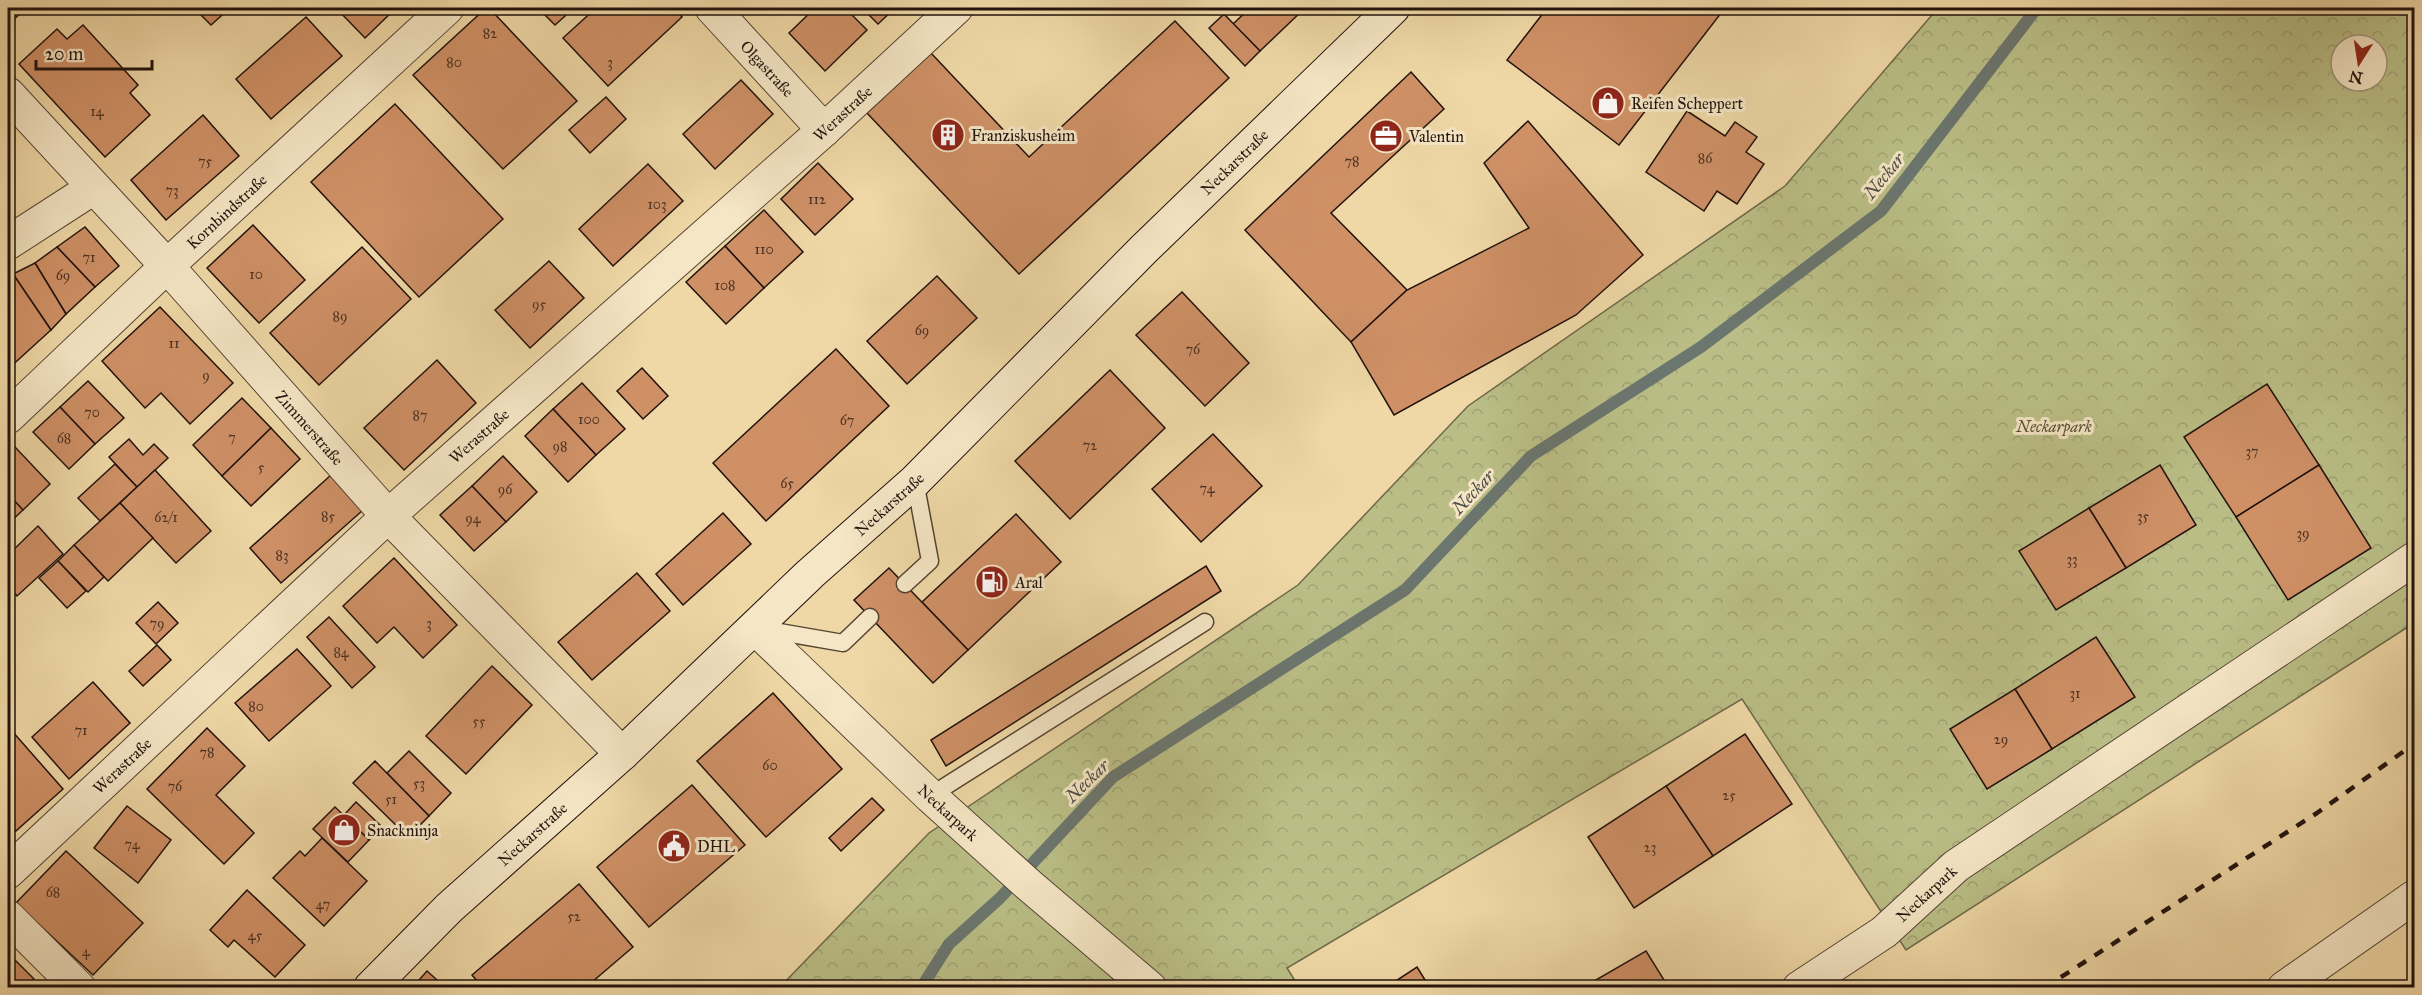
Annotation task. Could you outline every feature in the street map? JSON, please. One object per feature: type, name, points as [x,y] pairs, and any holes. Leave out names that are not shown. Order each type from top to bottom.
[{"type":"street","name":"Kornbindstraße","points":[[8,417],[167,266],[447,8]]},
{"type":"street","name":"Olgastraße","points":[[712,8],[824,130]]},
{"type":"street","name":"Werastraße","points":[[8,872],[388,516],[824,130],[956,8]]},
{"type":"street","name":"Neckarstraße","points":[[370,987],[449,908],[622,754],[810,574],[915,481],[1144,249],[1393,8]]},
{"type":"street","name":"Zimmerstraße","points":[[8,93],[167,266],[388,516],[622,754]]},
{"type":"street","points":[[8,243],[93,188]]},
{"type":"street","name":"Neckarpark","points":[[1799,987],[1884,932],[1956,866],[2415,559]]},
{"type":"street","name":"Neckarpark","points":[[755,628],[930,796],[1030,886],[1150,987]]},
{"type":"street","points":[[2284,987],[2415,897]]},
{"type":"street","points":[[8,917],[79,987]]},
{"type":"lane","points":[[905,584],[930,561],[915,481]]},
{"type":"lane","points":[[755,628],[843,643],[870,617]]},
{"type":"lane","points":[[930,796],[1205,622]]},
{"type":"green space","name":"Neckarpark","points":[[1938,8],[2414,8],[2414,623],[1906,950],[1742,699],[1287,968],[1299,987],[779,988],[929,833],[1298,585],[1468,406],[1785,186]]},
{"type":"building","points":[[8,8],[26,8],[8,25]]},
{"type":"building","points":[[194,8],[230,8],[211,25]]},
{"type":"building","points":[[336,8],[396,8],[365,38]]},
{"type":"building","points":[[486,8],[489,8],[577,101],[503,169],[413,75]]},
{"type":"building","points":[[538,8],[574,8],[555,25]]},
{"type":"building","points":[[596,8],[674,8],[682,17],[608,86],[563,38]]},
{"type":"building","points":[[815,8],[845,8],[867,30],[825,71],[789,33]]},
{"type":"building","points":[[862,8],[895,8],[878,24]]},
{"type":"building","points":[[1250,8],[1305,8],[1260,51],[1233,24]]},
{"type":"building","name":"Reifen Scheppert","points":[[1547,8],[1725,8],[1619,145],[1507,60]]},
{"type":"building","points":[[1224,14],[1260,51],[1245,66],[1209,28]]},
{"type":"building","points":[[306,17],[342,56],[271,119],[236,79]]},
{"type":"building","name":"Franziskusheim","points":[[1175,21],[1229,78],[1019,274],[867,113],[931,53],[1029,157]]},
{"type":"building","points":[[83,25],[138,85],[130,93],[150,115],[105,157],[19,64],[57,29],[67,39]]},
{"type":"building","points":[[1411,72],[1444,109],[1331,213],[1407,290],[1351,342],[1245,230]]},
{"type":"building","points":[[741,80],[773,114],[715,169],[683,134]]},
{"type":"building","points":[[606,97],[626,119],[590,153],[569,130]]},
{"type":"building","points":[[395,104],[503,219],[419,297],[311,182]]},
{"type":"building","points":[[1687,111],[1725,136],[1735,122],[1757,137],[1746,152],[1764,164],[1737,204],[1717,191],[1704,211],[1646,172]]},
{"type":"building","points":[[203,115],[239,156],[166,220],[131,180]]},
{"type":"building","points":[[1528,121],[1643,255],[1576,315],[1394,415],[1351,342],[1407,290],[1529,228],[1484,163]]},
{"type":"building","points":[[818,163],[853,199],[815,235],[781,199]]},
{"type":"building","points":[[648,164],[683,201],[613,266],[579,229]]},
{"type":"building","points":[[764,210],[803,252],[764,288],[725,246]]},
{"type":"building","points":[[253,225],[305,280],[259,323],[207,268]]},
{"type":"building","points":[[85,227],[119,266],[95,287],[57,247]]},
{"type":"building","points":[[725,246],[764,288],[726,324],[686,282]]},
{"type":"building","points":[[57,247],[95,287],[66,314],[35,263]]},
{"type":"building","points":[[362,247],[411,299],[319,385],[270,333]]},
{"type":"building","points":[[549,261],[584,298],[530,348],[495,310]]},
{"type":"building","points":[[35,263],[66,314],[51,330],[13,274]]},
{"type":"building","points":[[13,274],[51,330],[8,369],[8,278]]},
{"type":"building","points":[[937,276],[977,318],[907,384],[867,341]]},
{"type":"building","points":[[1182,292],[1249,363],[1205,406],[1136,335]]},
{"type":"building","points":[[160,307],[233,383],[190,424],[161,393],[145,408],[102,361]]},
{"type":"building","points":[[836,349],[889,406],[766,521],[713,463]]},
{"type":"building","points":[[437,360],[476,403],[404,470],[364,428]]},
{"type":"building","points":[[642,368],[668,396],[643,419],[617,391]]},
{"type":"building","points":[[1110,370],[1165,428],[1070,519],[1015,461]]},
{"type":"building","points":[[88,381],[124,418],[95,444],[60,407]]},
{"type":"building","points":[[582,383],[625,429],[596,455],[553,409]]},
{"type":"building","points":[[2267,384],[2319,465],[2236,517],[2184,437]]},
{"type":"building","points":[[242,398],[271,428],[222,476],[193,445]]},
{"type":"building","points":[[60,407],[95,444],[69,469],[33,432]]},
{"type":"building","points":[[553,409],[596,455],[568,482],[525,436]]},
{"type":"building","points":[[271,428],[300,459],[251,506],[222,476]]},
{"type":"building","points":[[1213,434],[1262,486],[1201,542],[1152,489]]},
{"type":"building","points":[[129,439],[143,455],[154,444],[168,458],[137,487],[109,457]]},
{"type":"building","points":[[15,447],[50,484],[23,510],[8,494],[8,455]]},
{"type":"building","points":[[503,456],[537,492],[506,522],[472,486]]},
{"type":"building","points":[[115,464],[137,487],[100,521],[78,498]]},
{"type":"building","points":[[2160,465],[2196,525],[2126,568],[2089,508]]},
{"type":"building","points":[[2319,465],[2371,548],[2288,600],[2236,517]]},
{"type":"building","points":[[155,470],[211,531],[176,563],[120,503]]},
{"type":"building","points":[[331,475],[363,510],[281,583],[250,548]]},
{"type":"building","points":[[472,486],[506,522],[474,551],[440,515]]},
{"type":"building","points":[[8,494],[23,510],[8,524]]},
{"type":"building","points":[[120,503],[153,538],[108,581],[74,545]]},
{"type":"building","points":[[2089,508],[2126,568],[2056,610],[2019,551]]},
{"type":"building","points":[[723,513],[751,544],[683,605],[656,574]]},
{"type":"building","name":"Aral","points":[[1016,514],[1061,562],[968,650],[922,602]]},
{"type":"building","points":[[38,526],[63,554],[17,596],[8,585],[8,555]]},
{"type":"building","points":[[74,545],[104,577],[88,592],[58,561]]},
{"type":"building","points":[[394,558],[457,625],[423,658],[394,627],[377,643],[343,606]]},
{"type":"building","points":[[58,561],[86,591],[67,608],[39,578]]},
{"type":"building","points":[[1206,566],[1221,591],[946,766],[931,740]]},
{"type":"building","points":[[889,568],[968,650],[933,683],[854,600]]},
{"type":"building","points":[[637,573],[670,611],[592,680],[558,642]]},
{"type":"building","points":[[158,602],[178,623],[156,644],[136,623]]},
{"type":"building","points":[[329,617],[375,667],[352,688],[307,637]]},
{"type":"building","points":[[2096,637],[2135,697],[2052,749],[2015,689]]},
{"type":"building","points":[[157,645],[171,660],[143,686],[129,671]]},
{"type":"building","points":[[297,649],[331,686],[269,741],[235,703]]},
{"type":"building","points":[[492,666],[532,705],[466,774],[426,736]]},
{"type":"building","points":[[93,682],[130,723],[69,779],[32,737]]},
{"type":"building","points":[[2015,689],[2052,749],[1987,789],[1950,729]]},
{"type":"building","points":[[773,693],[842,769],[766,837],[697,761]]},
{"type":"building","points":[[207,728],[245,766],[216,795],[254,833],[224,864],[147,789]]},
{"type":"building","points":[[12,731],[63,789],[8,838],[8,734]]},
{"type":"building","points":[[1745,734],[1792,804],[1713,856],[1666,786]]},
{"type":"building","points":[[409,751],[451,793],[429,816],[387,773]]},
{"type":"building","points":[[375,761],[429,816],[408,837],[353,783]]},
{"type":"building","points":[[692,785],[745,845],[649,927],[597,867]]},
{"type":"building","points":[[1666,786],[1713,856],[1634,908],[1588,837]]},
{"type":"building","points":[[872,798],[884,810],[841,851],[829,838]]},
{"type":"building","points":[[356,802],[382,827],[369,840],[344,815]]},
{"type":"building","points":[[127,806],[171,840],[138,883],[94,848]]},
{"type":"building","points":[[335,807],[369,840],[348,862],[313,829]]},
{"type":"building","points":[[322,838],[367,881],[324,926],[273,878],[300,851],[305,856]]},
{"type":"building","points":[[66,851],[143,923],[93,975],[16,903]]},
{"type":"building","points":[[579,884],[633,947],[585,988],[483,988],[472,975]]},
{"type":"building","points":[[247,890],[305,945],[275,977],[234,940],[228,947],[210,930]]},
{"type":"building","points":[[1646,951],[1669,988],[1582,988]]},
{"type":"building","points":[[8,953],[34,979],[26,988],[8,988]]},
{"type":"building","points":[[1417,967],[1430,988],[1385,988]]},
{"type":"building","points":[[427,971],[446,988],[412,988]]},
{"type":"waterway","name":"Neckar","points":[[921,988],[949,944],[1000,898],[1113,777],[1405,590],[1531,456],[1701,347],[1881,211],[2037,8]]},
{"type":"railway","points":[[2044,988],[2317,813],[2414,744]]},
{"type":"place","name":"Reifen Scheppert","points":[[1608,103]]},
{"type":"place","name":"Franziskusheim","points":[[948,135]]},
{"type":"place","name":"Valentin","points":[[1386,136]]},
{"type":"place","name":"Aral","points":[[992,582]]},
{"type":"place","name":"Snackninja","points":[[344,830]]},
{"type":"place","name":"DHL","points":[[674,846]]}]
